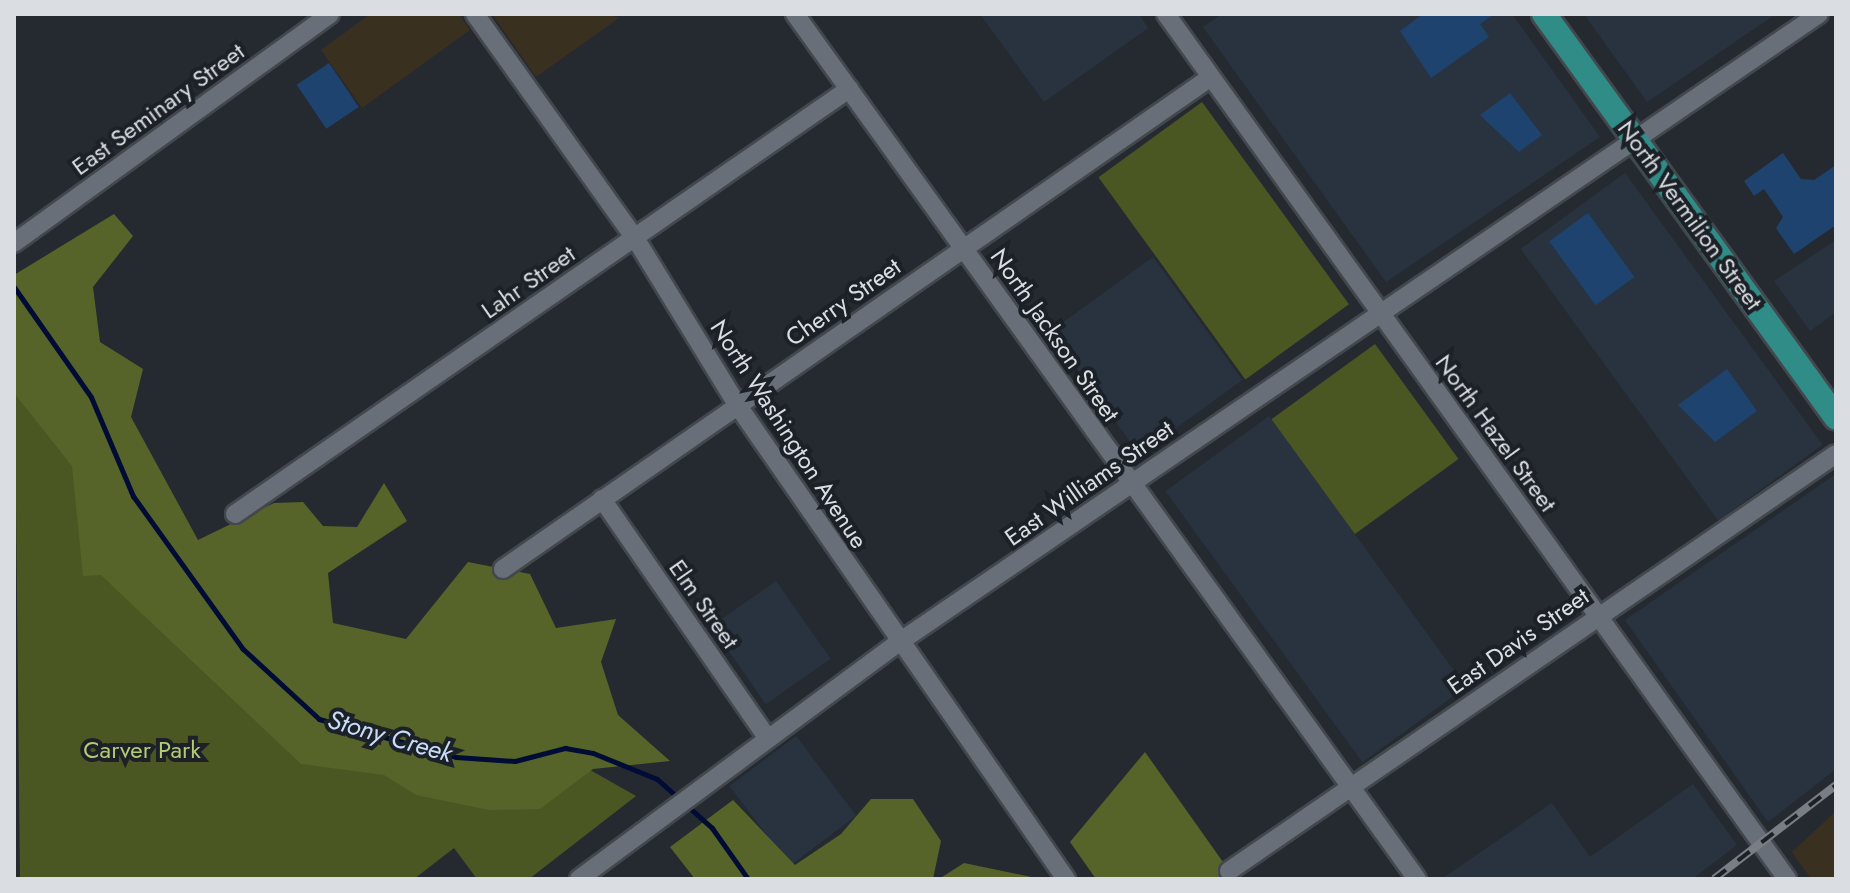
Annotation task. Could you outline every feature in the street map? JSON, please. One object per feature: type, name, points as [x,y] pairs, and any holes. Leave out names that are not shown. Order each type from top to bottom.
[{"type":"main road","name":"North Vermilion Street","points":[[1544,14],[1836,417]]},
{"type":"street","name":"East Seminary Street","points":[[14,243],[330,14]]},
{"type":"street","name":"North Washington Avenue","points":[[475,14],[635,238],[738,406],[898,643],[1066,879]]},
{"type":"street","name":"North Jackson Street","points":[[795,14],[1417,879]]},
{"type":"street","name":"North Hazel Street","points":[[1166,14],[1787,879]]},
{"type":"street","name":"East Williams Street","points":[[579,879],[766,736],[898,643],[1819,14]]},
{"type":"street","name":"Cherry Street","points":[[503,569],[1211,77]]},
{"type":"street","name":"Lahr Street","points":[[235,514],[849,89]]},
{"type":"street","name":"East Davis Street","points":[[1229,871],[1597,615],[1836,454]]},
{"type":"street","name":"Elm Street","points":[[602,499],[766,736]]},
{"type":"shaded area","points":[[370,14],[459,14],[470,30],[362,108],[321,50]]},
{"type":"shaded area","points":[[492,14],[610,14],[619,18],[536,77]]},
{"type":"shaded area","points":[[980,14],[1139,14],[1148,28],[1044,102]]},
{"type":"shaded area","points":[[1222,14],[1512,14],[1600,137],[1386,282],[1203,27]]},
{"type":"shaded area","points":[[1584,14],[1776,14],[1647,102]]},
{"type":"shaded area","points":[[1625,173],[1822,445],[1718,521],[1521,249]]},
{"type":"shaded area","points":[[1836,240],[1836,312],[1810,331],[1774,281]]},
{"type":"shaded area","points":[[1153,257],[1242,380],[1140,455],[1050,332]]},
{"type":"shaded area","points":[[1269,416],[1466,687],[1362,762],[1165,491]]},
{"type":"shaded area","points":[[1836,474],[1836,769],[1768,822],[1625,620]]},
{"type":"shaded area","points":[[776,581],[830,659],[766,704],[711,626]]},
{"type":"shaded area","points":[[796,736],[856,816],[790,866],[730,786]]},
{"type":"shaded area","points":[[1693,784],[1737,845],[1692,879],[1443,878],[1552,803],[1590,857]]},
{"type":"shaded area","points":[[1836,811],[1836,879],[1811,879],[1792,852]]},
{"type":"green space","points":[[1202,102],[1349,304],[1245,379],[1098,177]]},
{"type":"green space","points":[[114,214],[133,236],[93,287],[100,342],[143,369],[131,417],[198,540],[274,503],[303,502],[323,526],[357,527],[384,483],[407,521],[328,573],[333,623],[406,639],[468,562],[530,574],[556,628],[616,619],[601,662],[618,715],[670,761],[593,769],[540,809],[489,810],[416,795],[384,775],[301,764],[101,575],[83,576],[72,466],[14,393],[14,275]]},
{"type":"green space","name":"Carver Park","points":[[14,317],[117,502],[636,796],[529,879],[477,879],[454,848],[414,879],[20,879]]},
{"type":"green space","points":[[1375,344],[1458,459],[1355,534],[1271,419]]},
{"type":"green space","points":[[1145,752],[1235,879],[1096,879],[1070,842]]},
{"type":"green space","points":[[871,799],[913,799],[941,841],[933,879],[695,879],[670,847],[733,800],[795,865],[841,834]]},
{"type":"green space","points":[[964,863],[1041,879],[939,879]]},
{"type":"building","points":[[1423,14],[1494,14],[1480,24],[1489,37],[1431,78],[1400,31]]},
{"type":"building","points":[[329,63],[359,107],[326,129],[297,85]]},
{"type":"building","points":[[1510,93],[1542,135],[1519,152],[1480,115]]},
{"type":"building","points":[[1783,153],[1801,179],[1814,180],[1836,165],[1836,225],[1794,254],[1776,228],[1783,217],[1764,189],[1754,196],[1744,181]]},
{"type":"building","points":[[1588,213],[1634,277],[1596,305],[1549,241]]},
{"type":"building","points":[[1727,369],[1757,411],[1715,442],[1678,405]]},
{"type":"waterway","name":"Stony Creek","points":[[14,287],[91,397],[133,496],[243,649],[319,719],[456,757],[515,761],[565,748],[593,753],[657,779],[712,828],[748,879]]},
{"type":"railway","points":[[1714,879],[1836,785]]}]
